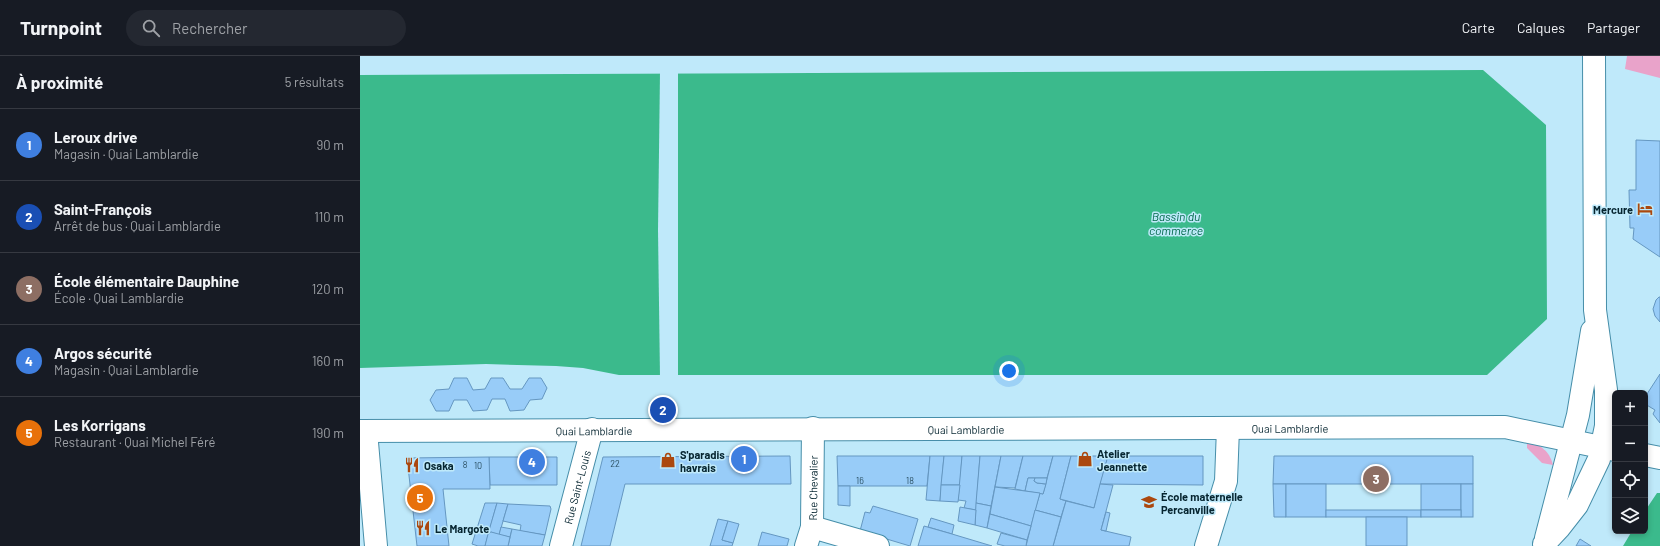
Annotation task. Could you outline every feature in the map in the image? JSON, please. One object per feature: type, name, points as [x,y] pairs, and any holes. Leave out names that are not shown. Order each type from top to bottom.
[{"type":"main road","points":[[1543,545],[1577,505],[1599,459],[1609,449],[1606,426],[1606,390],[1595,310],[1594,56]]},
{"type":"main road","points":[[1543,545],[1551,524],[1578,415],[1595,310]]},
{"type":"main road","name":"Quai Lamblardie","points":[[363,431],[813,428],[1505,427],[1609,449]]},
{"type":"main road","name":"Rue Chevalier","points":[[809,536],[813,428]]},
{"type":"main road","points":[[1206,546],[1226,481],[1228,428]]},
{"type":"main road","name":"Rue Saint-Louis","points":[[561,546],[592,429]]},
{"type":"main road","points":[[363,431],[376,546]]},
{"type":"main road","points":[[1648,456],[1660,458]]},
{"type":"main road","points":[[809,536],[878,546]]},
{"type":"shaded area","points":[[1627,56],[1660,56],[1660,78],[1625,69]]},
{"type":"shaded area","points":[[1527,440],[1544,449],[1553,465],[1542,463],[1527,448]]},
{"type":"water","name":"Bassin du commerce","points":[[1483,70],[1546,125],[1547,319],[1487,375],[619,375],[583,368],[486,364],[360,368],[360,75]]},
{"type":"water","points":[[1657,493],[1660,493],[1660,546],[1623,546],[1630,534],[1648,534],[1648,506]]},
{"type":"pier","points":[[660,72],[678,72],[678,377],[660,377],[658,230]]},
{"type":"building","name":"Mercure","points":[[1636,140],[1660,141],[1660,257],[1633,239],[1634,228],[1630,228],[1629,190],[1636,190]]},
{"type":"building","points":[[1659,297],[1660,322],[1655,316],[1653,309],[1656,300]]},
{"type":"building","points":[[1660,374],[1660,423],[1653,414],[1655,410],[1648,406],[1648,392]]},
{"type":"building","points":[[454,378],[467,378],[473,390],[485,389],[491,378],[503,378],[510,389],[522,389],[529,378],[541,378],[547,388],[542,399],[530,400],[524,410],[510,411],[505,399],[492,399],[487,410],[473,411],[467,400],[454,400],[449,411],[436,411],[430,400],[436,390],[449,389]]},
{"type":"building","points":[[790,456],[791,484],[625,484],[610,546],[581,546],[603,457]]},
{"type":"building","points":[[837,456],[930,456],[927,486],[838,486]]},
{"type":"building","points":[[930,456],[944,456],[940,501],[926,500]]},
{"type":"building","points":[[944,456],[962,456],[960,485],[941,485]]},
{"type":"building","points":[[962,456],[980,456],[976,510],[964,508],[966,501],[958,500]]},
{"type":"building","points":[[980,456],[1001,456],[991,506],[976,503]]},
{"type":"building","points":[[1001,456],[1023,456],[1015,488],[995,487]]},
{"type":"building","points":[[1023,456],[1053,456],[1047,478],[1028,478],[1025,491],[1015,489]]},
{"type":"building","points":[[1053,456],[1071,456],[1060,499],[1066,501],[1061,517],[1035,510],[1040,493],[1043,494]]},
{"type":"building","points":[[1071,456],[1108,456],[1094,508],[1060,499]]},
{"type":"building","points":[[1108,456],[1203,456],[1203,485],[1100,484]]},
{"type":"building","points":[[1274,456],[1473,456],[1473,484],[1273,484]]},
{"type":"building","points":[[489,457],[557,457],[557,485],[490,485]]},
{"type":"building","points":[[489,457],[490,489],[443,489],[449,546],[417,546],[407,458]]},
{"type":"building","points":[[1028,478],[1035,478],[1034,481],[1037,483],[1046,484],[1043,494],[1025,491]]},
{"type":"building","points":[[1035,478],[1047,478],[1046,484],[1037,483],[1034,481]]},
{"type":"building","points":[[1100,484],[1113,485],[1101,530],[1131,537],[1129,546],[1053,546],[1066,501],[1094,508]]},
{"type":"building","points":[[1273,484],[1286,484],[1286,517],[1274,517]]},
{"type":"building","points":[[1286,484],[1326,484],[1326,517],[1286,517]]},
{"type":"building","points":[[1421,484],[1461,484],[1461,510],[1421,510]]},
{"type":"building","points":[[1461,484],[1473,484],[1473,517],[1461,517]]},
{"type":"building","points":[[941,485],[960,485],[958,502],[940,501]]},
{"type":"building","points":[[838,486],[850,486],[850,506],[838,505]]},
{"type":"building","points":[[995,487],[1040,493],[1031,526],[990,514]]},
{"type":"building","points":[[485,503],[497,503],[485,546],[478,546],[472,544]]},
{"type":"building","points":[[497,503],[508,504],[499,535],[491,532],[488,534]]},
{"type":"building","points":[[976,503],[991,506],[987,528],[975,525]]},
{"type":"building","points":[[508,504],[550,506],[551,509],[545,535],[520,531],[521,525],[503,521]]},
{"type":"building","points":[[873,506],[918,519],[910,546],[860,531],[865,512],[870,513]]},
{"type":"building","points":[[960,507],[976,510],[975,525],[958,521]]},
{"type":"building","points":[[1035,510],[1061,517],[1053,546],[1026,546]]},
{"type":"building","points":[[1326,510],[1421,510],[1421,517],[1326,517]]},
{"type":"building","points":[[1421,510],[1461,510],[1461,517],[1421,517]]},
{"type":"building","points":[[1106,512],[1110,513],[1106,531],[1101,530]]},
{"type":"building","points":[[990,514],[1031,526],[1027,540],[987,528]]},
{"type":"building","points":[[1366,517],[1407,517],[1407,546],[1366,546]]},
{"type":"building","points":[[931,518],[954,525],[952,534],[928,527]]},
{"type":"building","points":[[718,519],[728,521],[722,540],[733,543],[732,546],[710,546]]},
{"type":"building","points":[[728,521],[739,524],[733,543],[722,540]]},
{"type":"building","points":[[924,526],[952,534],[992,546],[918,546]]},
{"type":"building","points":[[501,527],[512,529],[510,537],[499,535]]},
{"type":"building","points":[[512,529],[545,535],[542,546],[508,546]]},
{"type":"building","points":[[491,532],[510,537],[508,546],[485,546],[488,534]]},
{"type":"building","points":[[762,532],[789,539],[787,546],[758,546]]},
{"type":"building","points":[[1001,533],[1027,540],[1026,546],[1005,546],[997,544]]},
{"type":"building","points":[[1580,539],[1591,546],[1576,546]]},
{"type":"place","name":"Mercure","points":[[1645,209]]},
{"type":"place","name":"Saint-François","points":[[663,410]]},
{"type":"place","name":"Leroux drive","points":[[744,459]]},
{"type":"place","name":"Atelier Jeannette","points":[[1085,459]]},
{"type":"place","name":"S'paradis havrais","points":[[668,460]]},
{"type":"place","name":"Argos sécurité","points":[[532,462]]},
{"type":"place","name":"Osaka","points":[[412,465]]},
{"type":"place","name":"École élémentaire Dauphine","points":[[1376,479]]},
{"type":"place","name":"Les Korrigans","points":[[420,498]]},
{"type":"place","name":"École maternelle Percanville","points":[[1149,502]]},
{"type":"place","name":"Le Margote","points":[[423,528]]}]
